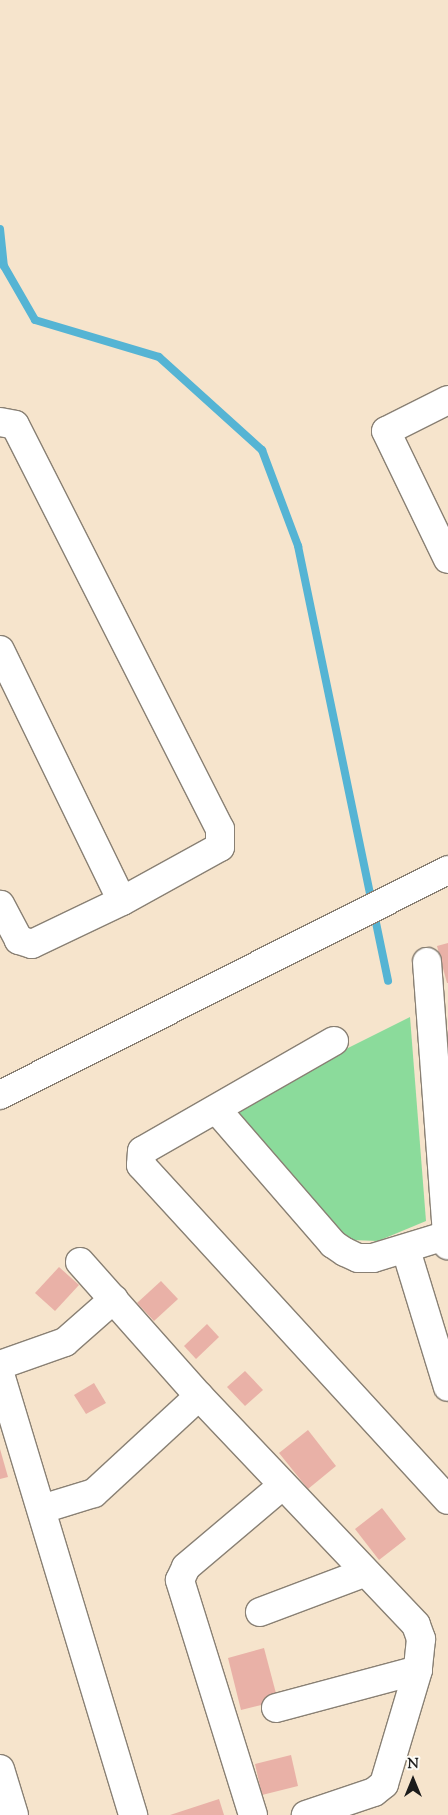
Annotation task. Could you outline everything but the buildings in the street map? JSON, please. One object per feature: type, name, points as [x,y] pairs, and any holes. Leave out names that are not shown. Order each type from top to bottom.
[{"type":"street","points":[[448,400],[386,431],[448,559]]},
{"type":"street","points":[[0,422],[15,425],[220,829],[220,847],[122,901],[32,944],[19,940],[0,905]]},
{"type":"street","points":[[0,650],[122,901]]},
{"type":"street","points":[[0,1095],[448,870]]},
{"type":"street","points":[[217,1110],[333,1244],[358,1258],[406,1250],[447,1238],[441,1034],[427,962]]},
{"type":"street","points":[[334,1041],[217,1110],[142,1151],[141,1165],[448,1500]]},
{"type":"street","points":[[406,1250],[448,1387]]},
{"type":"street","points":[[80,1262],[282,1486],[416,1625],[421,1639],[418,1670],[384,1784],[374,1792],[306,1815]]},
{"type":"street","points":[[0,1365],[58,1346],[114,1299]]},
{"type":"street","points":[[0,1374],[133,1815]]},
{"type":"street","points":[[42,1509],[94,1493],[199,1396]]},
{"type":"street","points":[[253,1815],[180,1580],[186,1567],[282,1486]]},
{"type":"street","points":[[260,1612],[364,1573]]},
{"type":"street","points":[[276,1708],[418,1670]]},
{"type":"street","points":[[0,1769],[14,1815]]},
{"type":"green space","points":[[410,1017],[426,1221],[378,1241],[352,1240],[341,1231],[232,1106]]},
{"type":"waterway","points":[[0,229],[4,266],[35,320],[159,357],[262,450],[298,546],[388,981]]}]
